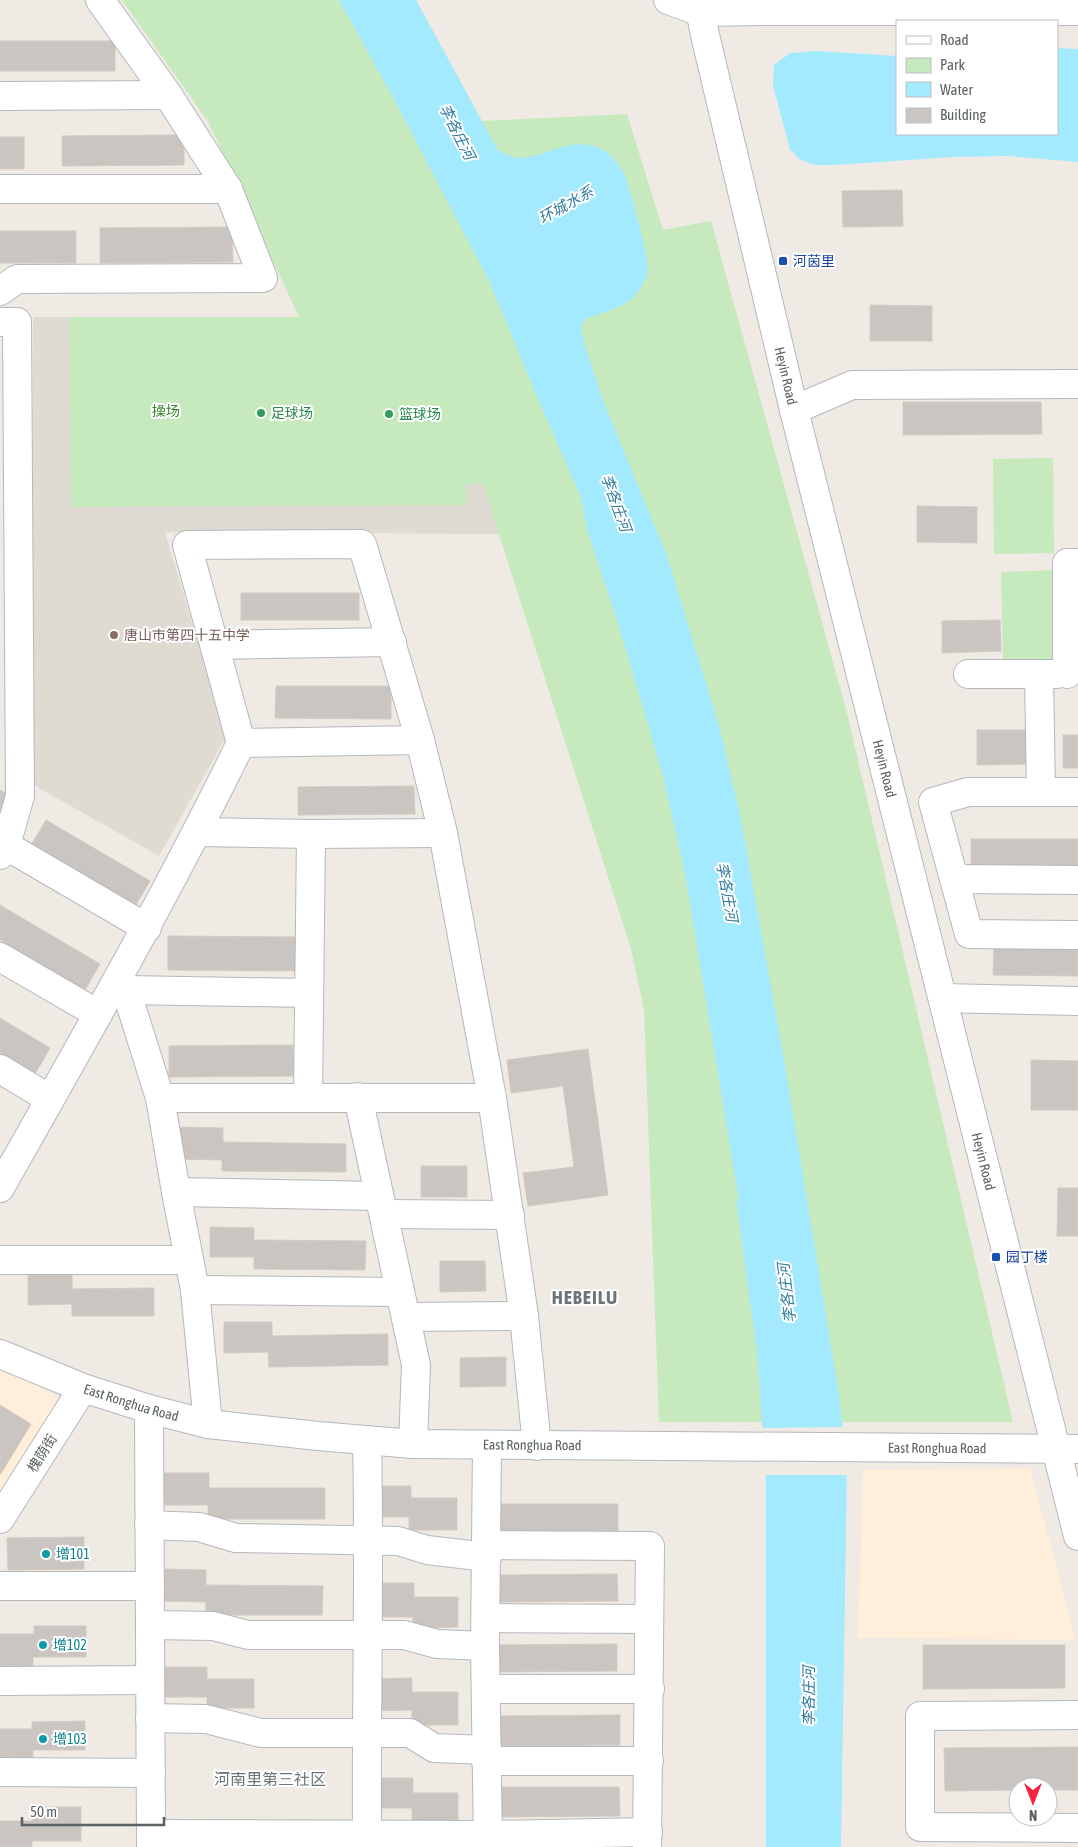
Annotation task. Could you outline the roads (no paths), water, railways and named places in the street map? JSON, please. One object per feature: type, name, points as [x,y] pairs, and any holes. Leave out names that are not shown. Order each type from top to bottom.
[{"type":"street","points":[[6,283],[264,278],[228,188],[168,95],[100,0]]},
{"type":"street","points":[[668,0],[700,6],[764,11],[1078,11]]},
{"type":"street","name":"Heyin Road","points":[[700,6],[794,410],[943,998],[1067,1449],[1078,1536]]},
{"type":"street","points":[[0,96],[168,95]]},
{"type":"street","points":[[0,188],[228,188]]},
{"type":"street","points":[[0,322],[17,322],[9,508],[9,678],[20,796],[2,848],[147,928]]},
{"type":"street","points":[[794,410],[852,385],[1076,382]]},
{"type":"street","points":[[0,1188],[98,1014],[122,984],[147,928],[198,832],[241,743],[187,545],[362,544],[420,740],[443,832],[492,1098],[510,1215],[524,1316],[537,1446]]},
{"type":"street","points":[[968,674],[1073,674],[1067,564],[1078,563]]},
{"type":"street","points":[[215,645],[392,642]]},
{"type":"street","points":[[1039,674],[1040,792]]},
{"type":"street","points":[[241,743],[420,740]]},
{"type":"street","points":[[1078,792],[968,792],[933,802],[970,934],[1078,935]]},
{"type":"street","points":[[198,832],[312,834],[443,832]]},
{"type":"street","points":[[308,1098],[312,834]]},
{"type":"street","points":[[955,880],[1078,880]]},
{"type":"street","points":[[0,957],[98,1014]]},
{"type":"street","points":[[122,984],[310,993]]},
{"type":"street","points":[[122,984],[160,1098],[195,1290],[208,1424]]},
{"type":"street","points":[[943,998],[1078,1001]]},
{"type":"street","points":[[0,1070],[50,1099]]},
{"type":"street","points":[[160,1098],[492,1098]]},
{"type":"street","points":[[358,1098],[416,1365],[414,1444]]},
{"type":"street","points":[[176,1192],[510,1215]]},
{"type":"street","points":[[0,1260],[189,1260]]},
{"type":"street","points":[[195,1290],[399,1292]]},
{"type":"street","points":[[407,1317],[524,1316]]},
{"type":"street","name":"East Ronghua Road","points":[[0,1354],[83,1388],[149,1409],[208,1424],[367,1440],[414,1444],[537,1446],[1067,1449]]},
{"type":"street","name":"槐荫街","points":[[0,1518],[83,1388]]},
{"type":"street","points":[[149,1409],[149,1525],[150,1586],[150,1773],[151,1841],[367,1835],[488,1841],[648,1839],[650,1546],[486,1551],[427,1550],[398,1541],[236,1538],[199,1527],[149,1525]]},
{"type":"street","points":[[367,1440],[369,1539],[366,1732],[367,1835]]},
{"type":"street","points":[[487,1445],[486,1756],[488,1841]]},
{"type":"street","points":[[0,1586],[150,1586]]},
{"type":"street","points":[[486,1618],[649,1619]]},
{"type":"street","points":[[150,1625],[213,1626],[248,1635],[404,1635],[437,1644],[486,1646]]},
{"type":"street","points":[[0,1681],[150,1680]]},
{"type":"street","points":[[486,1689],[650,1688]]},
{"type":"street","points":[[1078,1715],[920,1716],[920,1827],[1078,1828]]},
{"type":"street","points":[[150,1718],[206,1719],[260,1733],[410,1733],[434,1748],[486,1756],[649,1761]]},
{"type":"street","points":[[0,1772],[150,1773]]},
{"type":"water","points":[[339,0],[416,0],[497,149],[515,158],[532,156],[561,147],[581,144],[603,150],[612,157],[621,169],[635,207],[646,255],[646,279],[638,292],[627,302],[614,309],[585,319],[581,327],[584,343],[602,398],[667,556],[719,726],[740,814],[783,1054],[839,1395],[847,1467],[841,1847],[766,1847],[766,1479],[757,1351],[736,1199],[739,1201],[685,873],[663,776],[619,626],[587,529],[581,497],[489,281],[396,103]]},
{"type":"water","points":[[1058,48],[1078,49],[1078,162],[1008,156],[953,157],[815,165],[799,159],[790,149],[773,86],[774,65],[790,53],[816,51],[896,56],[896,135],[1058,135]]},
{"type":"place","name":"河茵里","points":[[783,261]]},
{"type":"place","name":"足球场","points":[[261,413]]},
{"type":"place","name":"篮球场","points":[[389,414]]},
{"type":"place","name":"唐山市第四十五中学","points":[[114,635]]},
{"type":"place","name":"园丁楼","points":[[996,1257]]},
{"type":"place","name":"增101","points":[[46,1554]]},
{"type":"place","name":"增102","points":[[43,1645]]},
{"type":"place","name":"增103","points":[[43,1739]]},
{"type":"district","name":"HEBEILU","points":[[585,1297]]},
{"type":"district","name":"河南里第三社区","points":[[270,1779]]},
{"type":"water label","name":"李各庄河","points":[[457,132]]},
{"type":"water label","name":"环城水系","points":[[566,205]]},
{"type":"water label","name":"李各庄河","points":[[616,503]]},
{"type":"water label","name":"李各庄河","points":[[727,892]]},
{"type":"water label","name":"李各庄河","points":[[787,1293]]},
{"type":"water label","name":"李各庄河","points":[[809,1696]]},
{"type":"park label","name":"操场","points":[[166,411]]}]
